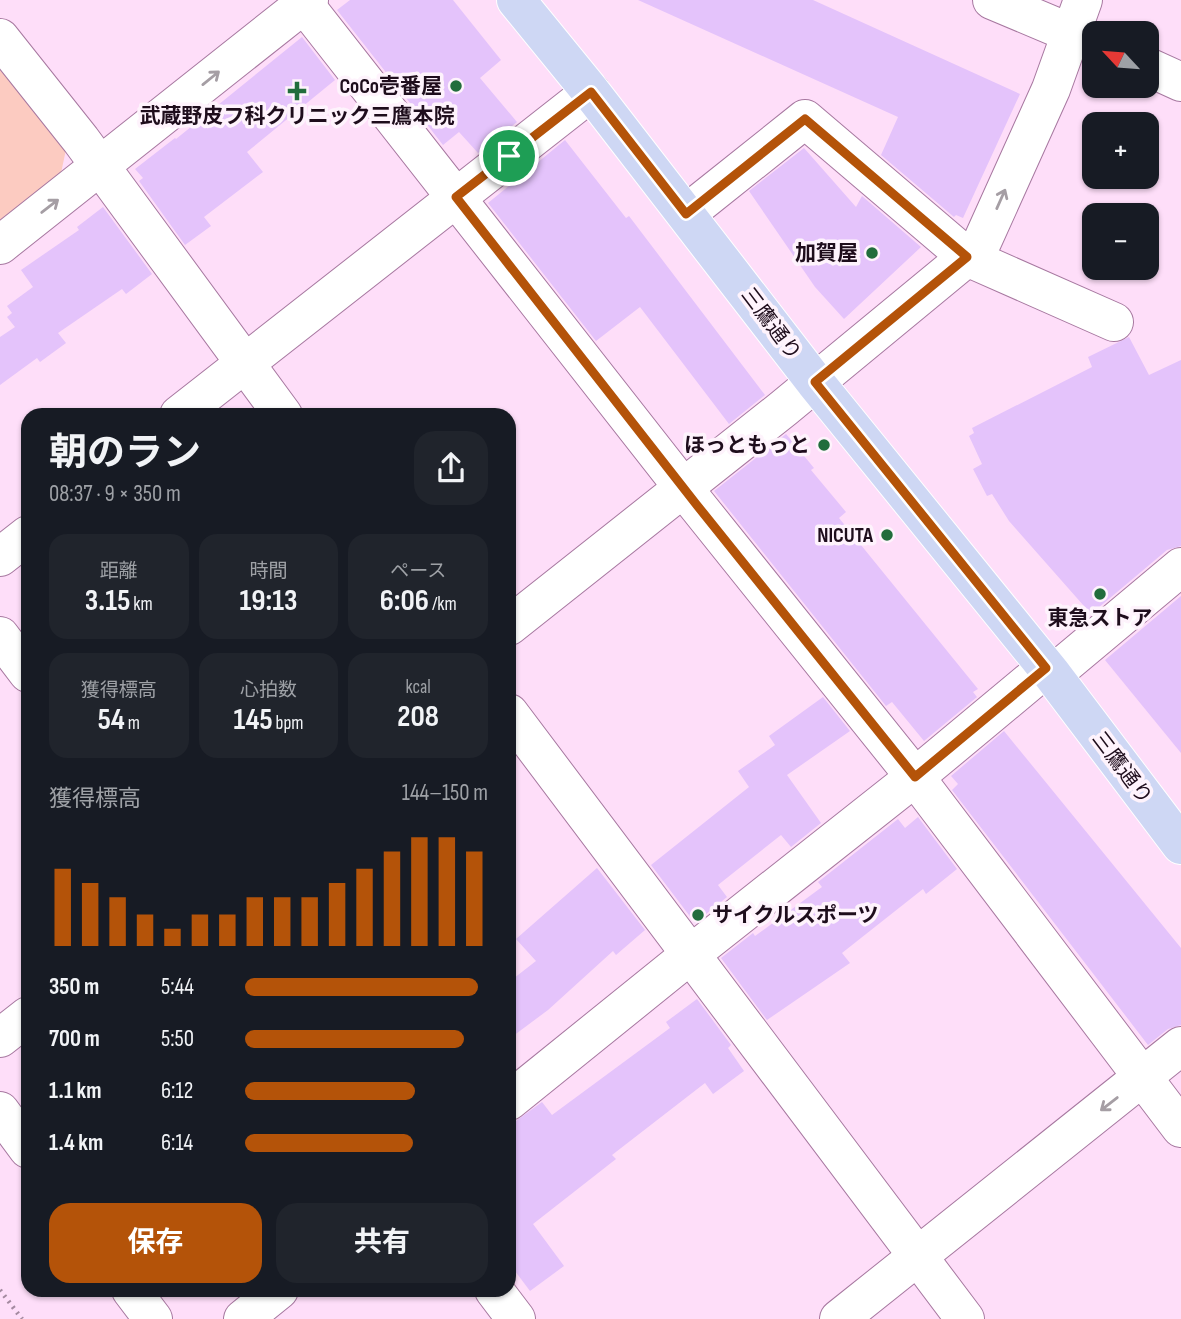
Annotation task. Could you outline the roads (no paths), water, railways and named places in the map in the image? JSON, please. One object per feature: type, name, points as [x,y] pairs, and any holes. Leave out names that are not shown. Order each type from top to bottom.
[{"type":"main road","name":"三鷹通り","points":[[516,0],[591,92],[815,382],[1049,672],[1181,845]]},
{"type":"street","points":[[516,620],[815,382],[982,242],[1082,26],[992,0]]},
{"type":"street","points":[[0,245],[306,2],[682,487],[915,777],[1181,1128]]},
{"type":"street","points":[[0,38],[101,167],[278,408]]},
{"type":"street","points":[[1159,72],[1181,82]]},
{"type":"street","points":[[188,408],[591,92]]},
{"type":"street","points":[[686,214],[805,119],[967,257],[1114,322]]},
{"type":"street","points":[[0,557],[21,540]]},
{"type":"street","points":[[516,1095],[1181,567]]},
{"type":"street","points":[[0,636],[21,664]]},
{"type":"street","points":[[516,722],[965,1319]]},
{"type":"street","points":[[0,1038],[21,1022]]},
{"type":"street","points":[[839,1319],[1181,1046]]},
{"type":"street","points":[[0,1111],[21,1140]]},
{"type":"street","points":[[136,1297],[153,1319]]},
{"type":"street","points":[[243,1319],[270,1297]]},
{"type":"street","points":[[499,1297],[516,1319]]},
{"type":"place","name":"CoCo壱番屋","points":[[456,86]]},
{"type":"place","name":"武蔵野皮フ科クリニック三鷹本院","points":[[297,91]]},
{"type":"place","name":"加賀屋","points":[[872,253]]},
{"type":"place","name":"ほっともっと","points":[[824,445]]},
{"type":"place","name":"NICUTA","points":[[887,535]]},
{"type":"place","name":"東急ストア","points":[[1100,594]]},
{"type":"place","name":"サイクルスポーツ","points":[[698,915]]}]
